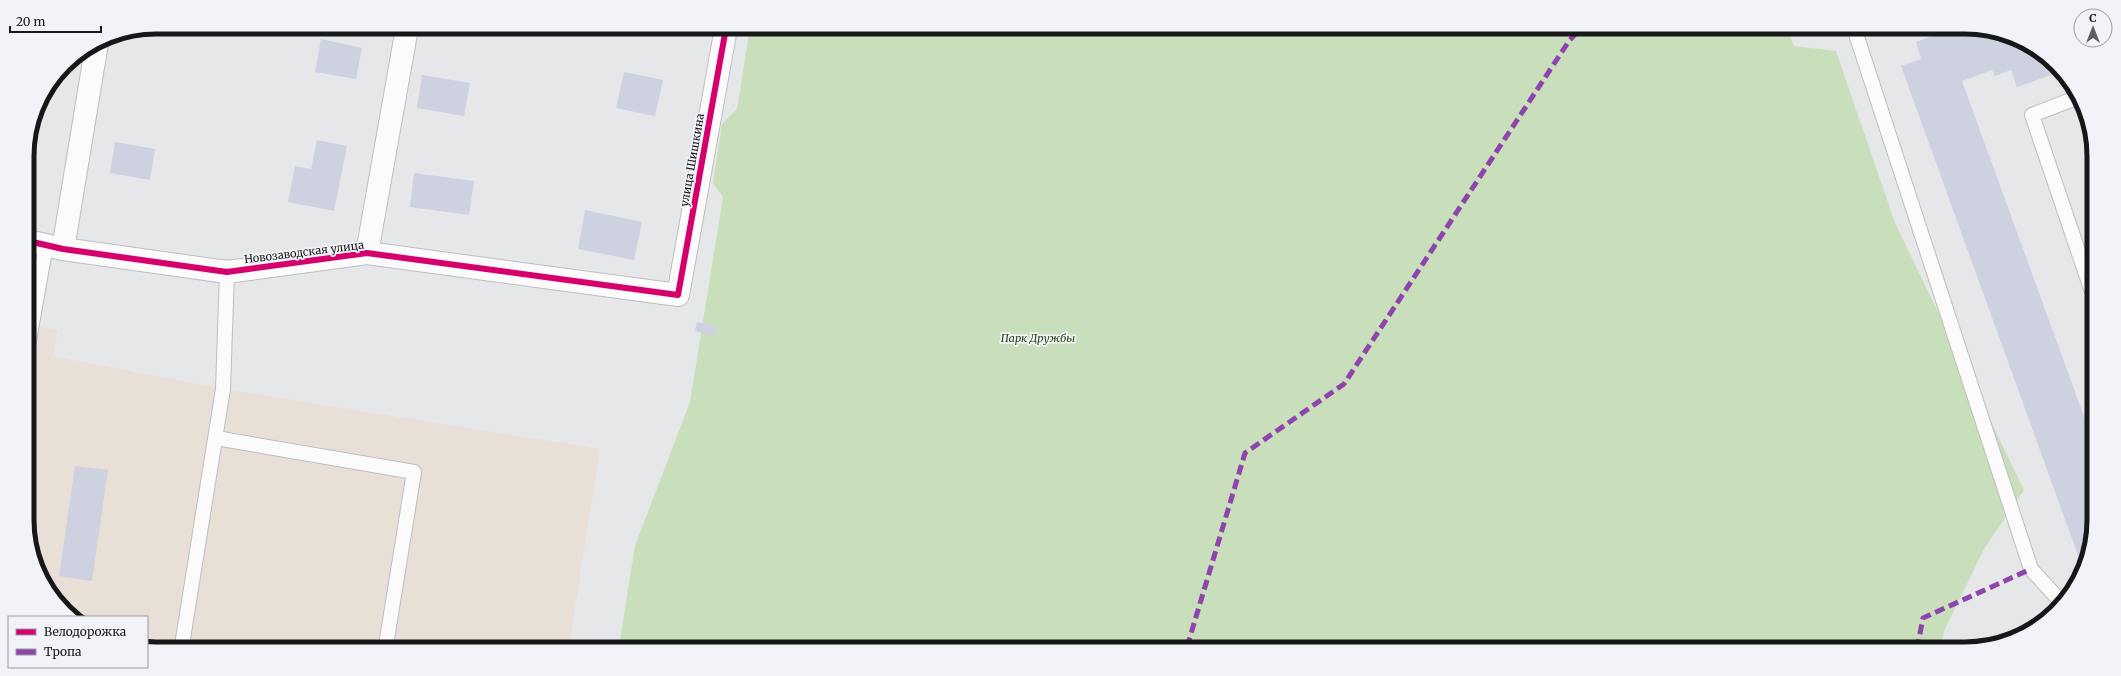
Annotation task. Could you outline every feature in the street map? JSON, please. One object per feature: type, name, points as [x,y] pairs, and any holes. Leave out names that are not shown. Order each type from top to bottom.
[{"type":"street","points":[[368,253],[406,34]]},
{"type":"street","name":"улица Шишкина","points":[[678,295],[725,34]]},
{"type":"street","points":[[46,245],[95,50]]},
{"type":"street","name":"Новозаводская улица","points":[[46,245],[227,272],[368,253],[678,295]]},
{"type":"lane","points":[[1856,34],[2031,570],[2058,599]]},
{"type":"lane","points":[[2073,99],[2032,115],[2087,277]]},
{"type":"lane","points":[[34,312],[46,245]]},
{"type":"lane","points":[[182,642],[223,389],[227,272]]},
{"type":"lane","points":[[216,438],[414,472],[386,642]]},
{"type":"shaded area","points":[[34,326],[58,330],[53,356],[223,389],[600,449],[570,642],[148,642],[148,616],[81,616],[54,588],[40,559],[34,528]]},
{"type":"green space","name":"Парк Дружбы","points":[[749,34],[1789,34],[1794,46],[1836,51],[1895,223],[2024,490],[1984,549],[1944,631],[1942,642],[620,642],[635,546],[690,402],[723,197],[713,183],[722,124],[737,109]]},
{"type":"building","points":[[1937,34],[1981,35],[1997,38],[2033,54],[2055,73],[2017,87],[2011,70],[1995,76],[1992,70],[1962,81],[2087,425],[2087,520],[2086,536],[2080,561],[1901,66],[1921,59],[1916,42]]},
{"type":"building","points":[[321,39],[362,48],[356,79],[315,72]]},
{"type":"building","points":[[624,72],[663,80],[655,116],[616,108]]},
{"type":"building","points":[[422,75],[470,83],[464,116],[417,108]]},
{"type":"building","points":[[42,112],[34,156],[35,140]]},
{"type":"building","points":[[317,140],[347,146],[334,211],[288,202],[295,166],[311,169]]},
{"type":"building","points":[[115,142],[155,149],[150,180],[110,173]]},
{"type":"building","points":[[414,173],[474,181],[469,215],[410,207]]},
{"type":"building","points":[[585,210],[642,222],[634,260],[578,249]]},
{"type":"building","points":[[697,322],[718,327],[715,336],[695,331]]},
{"type":"building","points":[[75,466],[108,470],[92,581],[59,576]]},
{"type":"marked path","points":[[1188,642],[1245,453],[1344,384],[1569,41],[1575,34]]},
{"type":"marked path","points":[[1918,642],[1923,618],[2031,569]]},
{"type":"cycle path","points":[[34,242],[63,249],[227,272],[367,253],[678,295],[725,34]]}]
